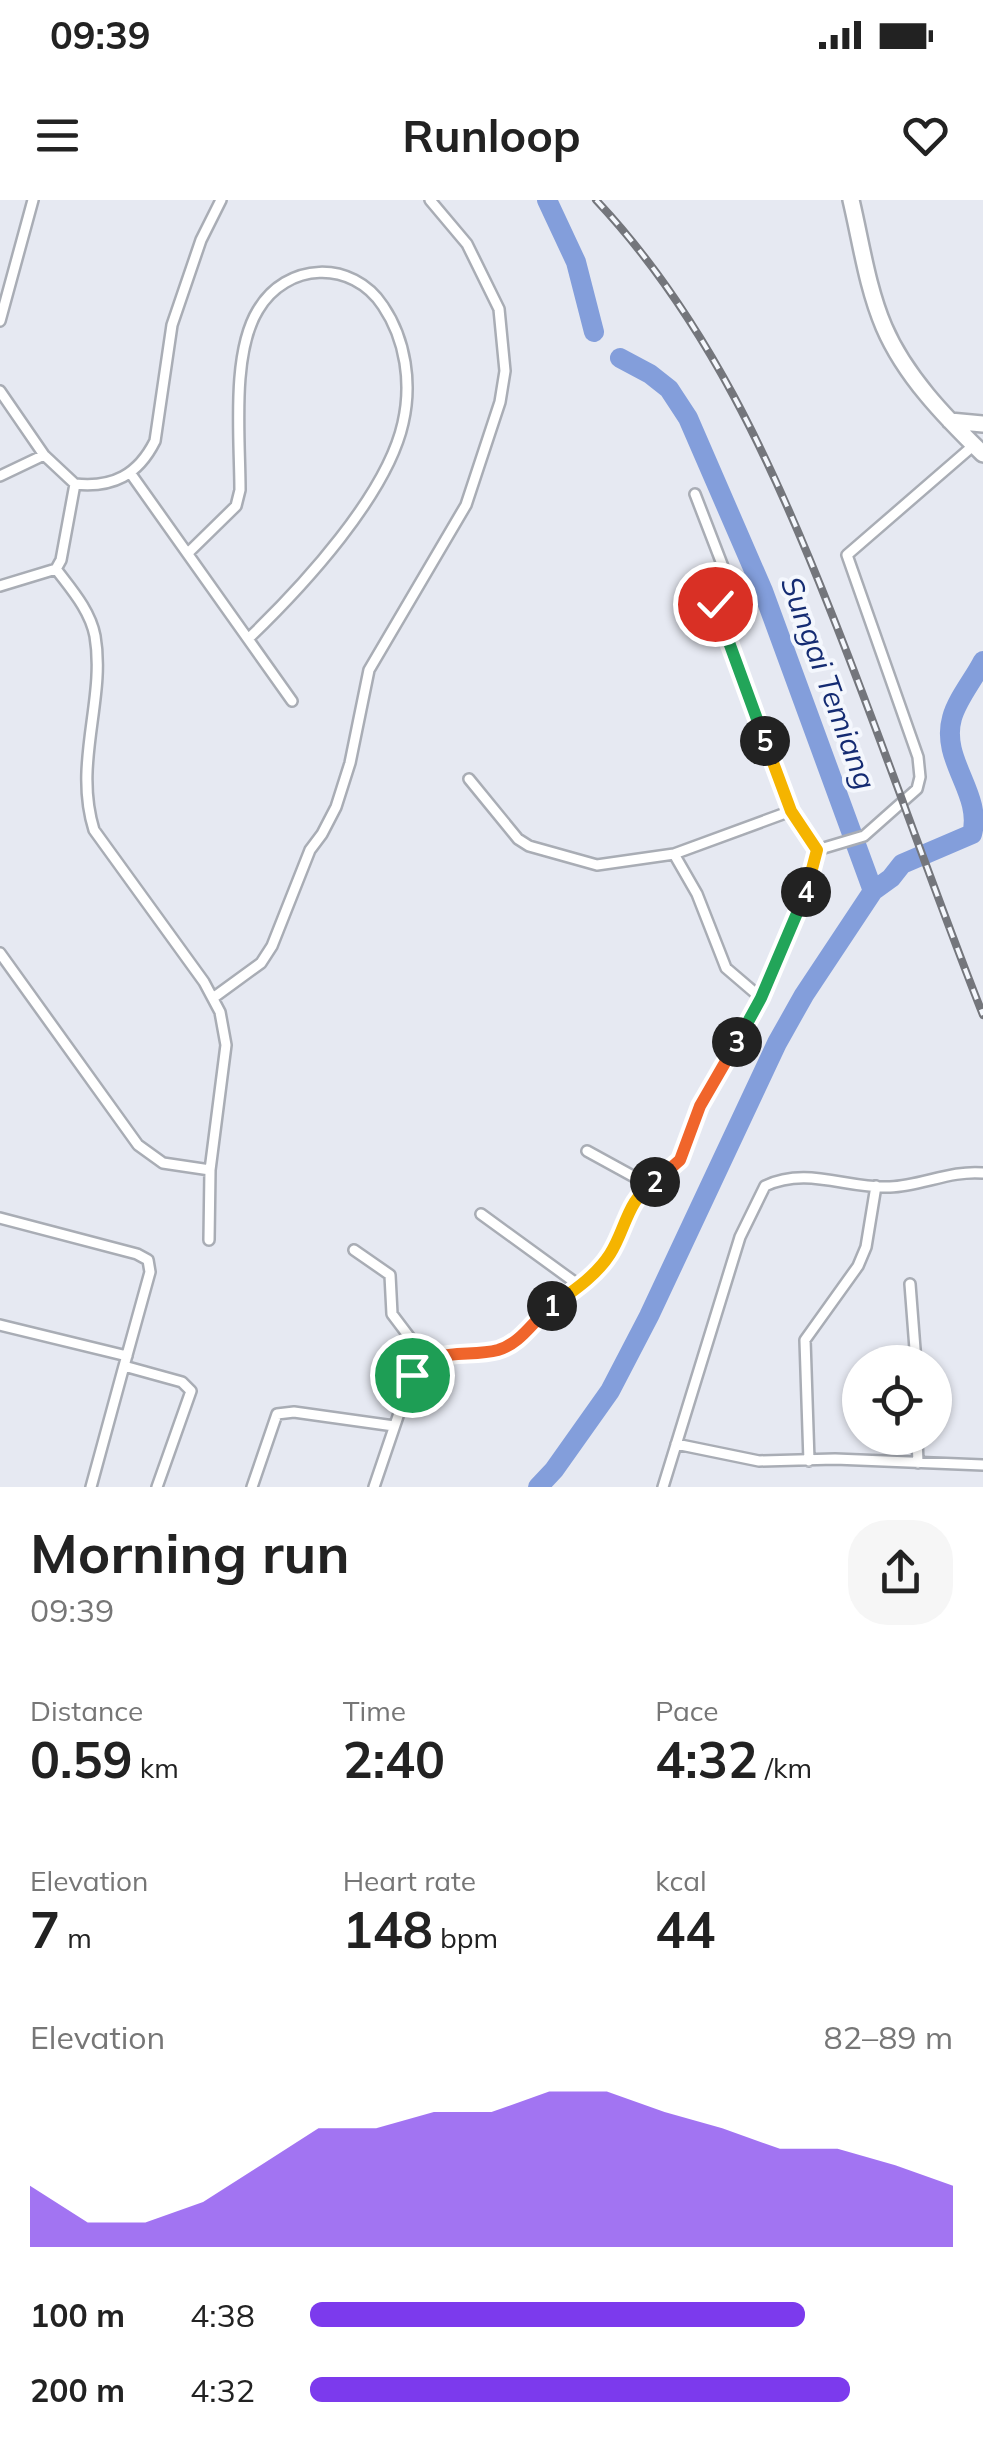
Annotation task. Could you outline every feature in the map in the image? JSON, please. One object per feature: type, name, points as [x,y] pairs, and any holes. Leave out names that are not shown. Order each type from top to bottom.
[{"type":"highway","points":[[851,200],[884,328],[922,388],[978,449]]},
{"type":"highway","points":[[950,422],[983,424]]},
{"type":"street","points":[[0,321],[34,200]]},
{"type":"street","points":[[0,391],[44,455],[75,484],[105,484],[131,474],[156,441],[172,324],[201,240],[221,200]]},
{"type":"street","points":[[213,998],[267,955],[310,850],[336,807],[350,763],[369,670],[466,506],[500,402],[505,372],[499,309],[467,244],[430,200]]},
{"type":"street","points":[[188,553],[236,506],[240,490],[244,354],[256,311],[269,294],[298,274],[341,274],[363,286],[382,304],[396,330],[405,361],[408,395],[402,426],[388,464],[357,512],[313,571],[250,636]]},
{"type":"street","points":[[817,850],[864,836],[917,789],[920,778],[918,757],[848,555],[978,449]]},
{"type":"street","points":[[0,476],[44,455]]},
{"type":"street","points":[[131,474],[292,700]]},
{"type":"street","points":[[0,586],[56,569],[62,560],[75,484]]},
{"type":"street","points":[[374,1487],[412,1375],[426,1359],[510,1346],[546,1310],[580,1286],[612,1251],[624,1218],[649,1185],[680,1160],[700,1106],[761,998],[810,882],[817,850],[791,811],[716,610],[717,595],[725,588],[727,577],[695,494]]},
{"type":"street","points":[[56,569],[84,606],[95,633],[86,781],[94,830],[220,1012],[226,1045],[210,1170],[208,1240]]},
{"type":"street","points":[[469,778],[518,839],[529,846],[597,865],[674,854],[791,811]]},
{"type":"street","points":[[674,854],[697,894],[726,968],[761,998]]},
{"type":"street","points":[[0,953],[138,1145],[163,1163],[210,1170]]},
{"type":"street","points":[[587,1150],[649,1185]]},
{"type":"street","points":[[662,1487],[740,1237],[765,1186],[794,1177],[888,1188],[983,1173]]},
{"type":"street","points":[[810,1461],[806,1340],[858,1266],[866,1246],[876,1186]]},
{"type":"street","points":[[481,1214],[580,1286]]},
{"type":"street","points":[[0,1218],[148,1260],[150,1272],[91,1487]]},
{"type":"street","points":[[354,1250],[390,1276],[392,1314],[426,1359]]},
{"type":"street","points":[[910,1284],[915,1345]]},
{"type":"street","points":[[0,1325],[126,1361],[190,1387],[157,1487]]},
{"type":"street","points":[[252,1487],[277,1414],[294,1412],[394,1426]]},
{"type":"street","points":[[676,1444],[759,1461],[983,1465]]},
{"type":"street","points":[[918,1455],[918,1463]]},
{"type":"waterway","name":"Sungai Temiang","points":[[547,200],[576,262],[594,332]]},
{"type":"waterway","name":"Sungai Temiang","points":[[620,358],[669,389],[688,418],[763,591],[873,891]]},
{"type":"waterway","points":[[538,1487],[610,1391],[777,1043],[873,891],[902,864],[972,834],[972,805],[956,763],[950,733],[958,704],[983,661]]},
{"type":"railway","points":[[596,200],[671,293],[760,448],[831,612],[983,1015]]},
{"type":"route","points":[[412,1375],[420,1363],[436,1356],[466,1355],[510,1346],[546,1310],[598,1269],[612,1251],[624,1218],[649,1185],[680,1160],[700,1106],[761,998],[810,882],[817,850],[791,811],[715,604]]}]
